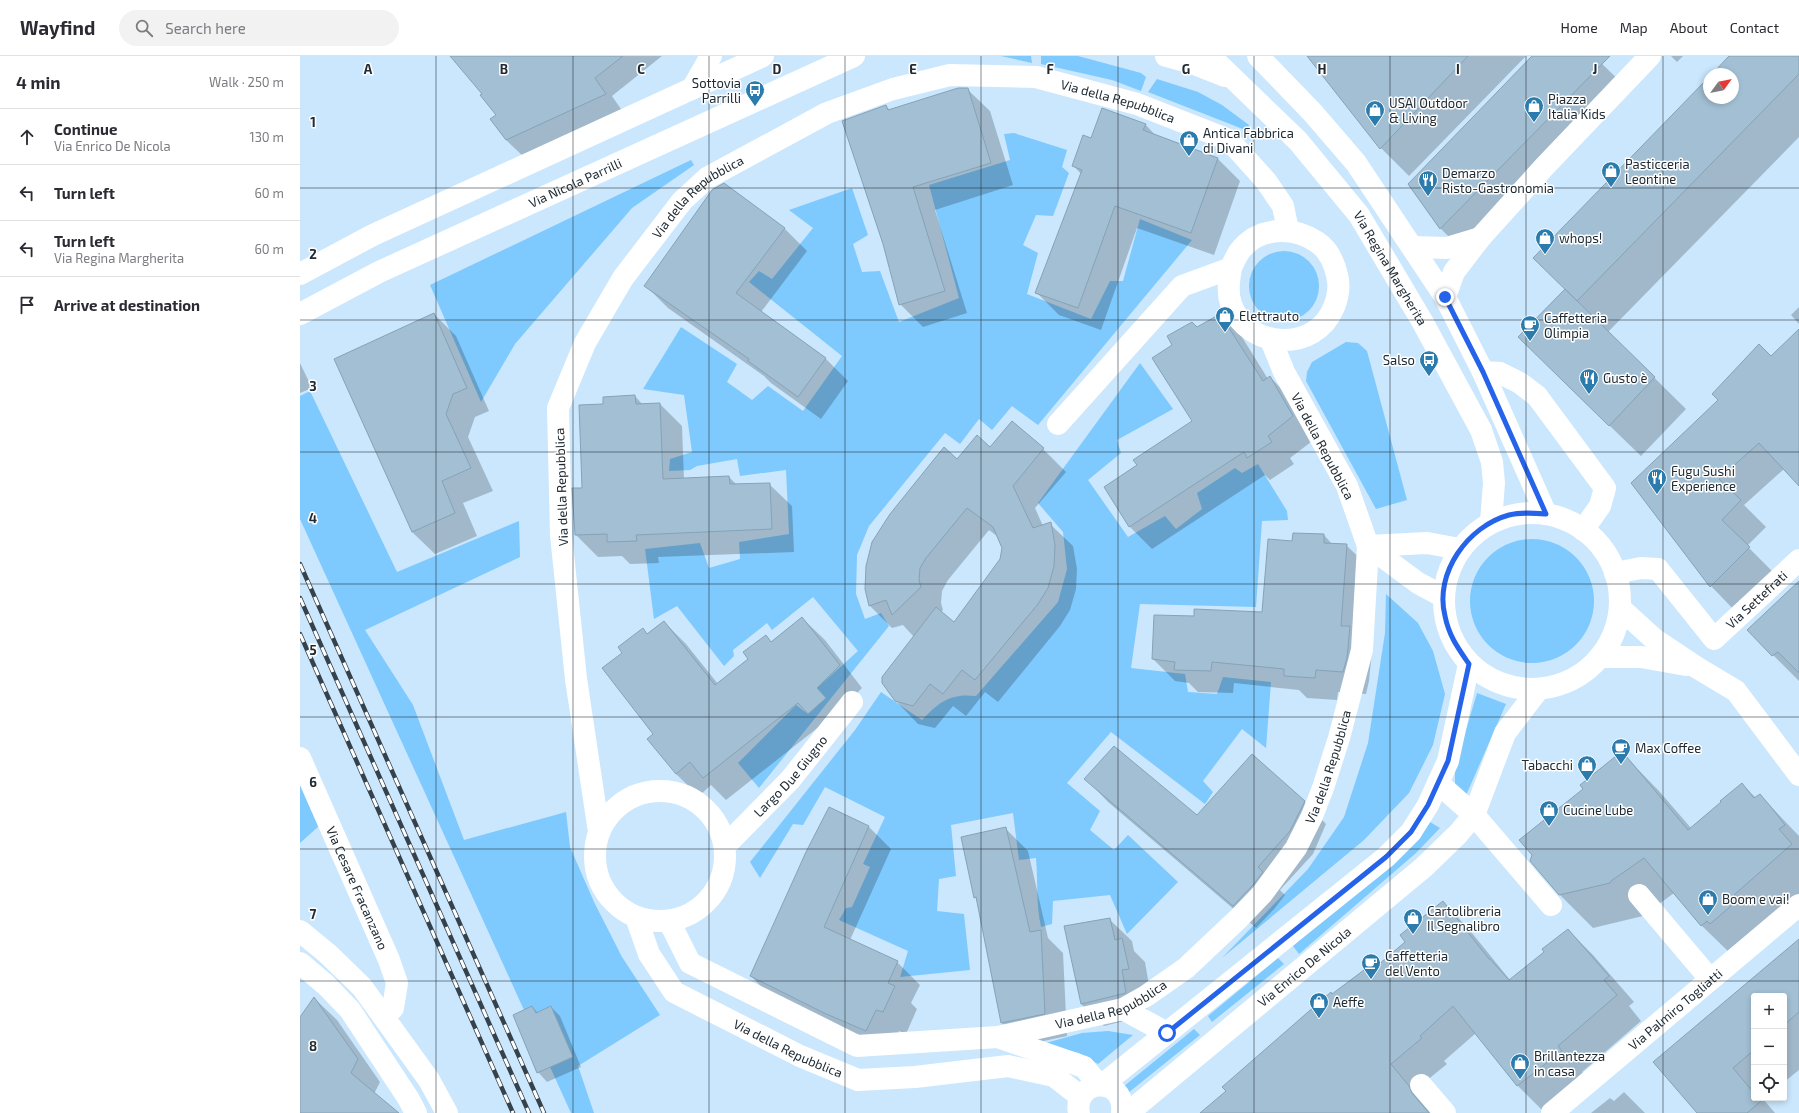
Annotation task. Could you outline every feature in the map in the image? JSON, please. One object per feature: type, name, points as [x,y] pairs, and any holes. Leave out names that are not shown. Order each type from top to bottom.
[{"type":"street","points":[[692,89],[711,56]]},
{"type":"street","points":[[300,274],[374,235],[763,56]]},
{"type":"street","name":"Via Nicola Parrilli","points":[[300,314],[379,272],[854,56]]},
{"type":"street","points":[[1166,56],[1192,63],[1237,81]]},
{"type":"street","name":"Via Regina Margherita","points":[[1210,56],[1298,141],[1359,215],[1422,321],[1481,430],[1492,462],[1494,483],[1491,522]]},
{"type":"street","points":[[1258,56],[1313,113],[1356,164],[1445,297],[1483,372],[1546,514]]},
{"type":"street","points":[[1445,297],[1454,272],[1480,238],[1545,166],[1650,56]]},
{"type":"street","name":"Via della Repubblica","points":[[599,832],[576,679],[561,535],[558,408],[585,343],[623,278],[682,201],[707,178],[827,113],[893,89],[950,75],[1036,77],[1137,104],[1229,140],[1266,182],[1283,206],[1288,230]]},
{"type":"street","points":[[1288,230],[1307,235],[1323,246],[1334,262],[1339,281],[1338,298],[1331,314],[1320,328],[1305,337],[1288,341],[1271,340],[1254,333],[1240,320],[1231,304],[1228,286],[1231,268],[1239,252],[1253,239],[1270,232],[1288,230]]},
{"type":"street","points":[[1412,247],[1447,248],[1480,238]]},
{"type":"street","points":[[1058,424],[1182,286],[1231,268]]},
{"type":"street","name":"Via della Repubblica","points":[[669,921],[690,963],[857,1046],[998,1037],[1123,1009],[1163,985],[1186,968],[1207,948],[1262,894],[1296,848],[1312,816],[1323,788],[1339,738],[1362,650],[1368,546],[1347,486],[1284,372],[1271,340]]},
{"type":"street","points":[[1483,372],[1500,373],[1520,383],[1537,396],[1605,488],[1600,506],[1583,530]]},
{"type":"street","points":[[1527,513],[1546,514],[1567,520],[1583,530],[1601,547],[1615,573],[1619,586],[1620,608],[1614,634],[1600,657],[1587,670],[1571,681],[1555,687],[1538,690],[1513,688],[1489,679],[1469,664],[1453,641],[1444,614],[1444,597],[1449,569],[1460,549],[1474,534],[1491,522],[1508,516],[1527,513]]},
{"type":"street","points":[[1368,546],[1427,543],[1460,549]]},
{"type":"street","points":[[1368,546],[1418,583],[1444,597]]},
{"type":"street","name":"Via Settefrati","points":[[1615,573],[1641,568],[1658,569],[1714,639],[1799,560]]},
{"type":"street","points":[[1620,608],[1654,639],[1736,691],[1799,775]]},
{"type":"street","points":[[1600,657],[1641,657],[1696,667]]},
{"type":"street","points":[[1076,1107],[1084,1092],[1091,1087],[1101,1085],[1167,1033],[1386,857],[1411,832],[1428,805],[1448,761],[1469,664]]},
{"type":"street","name":"Via Enrico De Nicola","points":[[1128,1113],[1424,867],[1458,834],[1474,815],[1505,733],[1538,690]]},
{"type":"street","name":"Largo Due Giugno","points":[[725,846],[790,780],[852,702]]},
{"type":"street","name":"Via Cesare Fracanzano","points":[[300,758],[389,960],[397,983],[393,1008],[384,1017]]},
{"type":"street","points":[[1438,783],[1474,815],[1551,905]]},
{"type":"street","points":[[667,791],[688,797],[705,809],[718,826],[725,846],[723,875],[713,896],[701,908],[686,917],[669,921],[652,922],[636,917],[619,907],[605,892],[597,873],[595,852],[599,832],[610,814],[626,800],[646,792],[667,791]]},
{"type":"street","points":[[1639,895],[1710,979]]},
{"type":"street","name":"Via Palmiro Togliatti","points":[[1552,1113],[1799,904]]},
{"type":"street","name":"Via della Repubblica","points":[[636,917],[648,954],[674,992],[800,1056],[858,1080],[915,1077],[1008,1066],[1054,1076],[1076,1107]]},
{"type":"street","points":[[300,931],[328,954],[362,987],[428,1080],[447,1113]]},
{"type":"street","points":[[300,962],[326,985],[350,1010],[408,1098],[416,1113]]},
{"type":"street","points":[[1123,1009],[1167,1033]]},
{"type":"street","name":"Via della Repubblica","points":[[998,1037],[1084,1067],[1101,1085]]},
{"type":"street","points":[[1101,1085],[1114,1090],[1120,1096],[1123,1104],[1122,1113]]},
{"type":"street","points":[[1421,1085],[1445,1113]]},
{"type":"shaded area","points":[[1001,56],[1031,56],[1032,63]]},
{"type":"shaded area","points":[[1041,56],[1078,56],[1141,73],[1146,77],[1141,91],[1112,80],[1041,64]]},
{"type":"shaded area","points":[[1157,79],[1198,92],[1222,105],[1249,125],[1248,131],[1148,92]]},
{"type":"shaded area","points":[[1014,133],[1067,150],[1062,167],[1069,173],[1053,216],[1036,215],[1023,245],[1038,253],[1027,294],[1091,319],[1110,281],[1123,281],[1140,219],[1192,240],[1038,425],[1012,406],[992,430],[979,419],[960,444],[945,433],[869,526],[857,555],[856,594],[865,619],[881,613],[889,626],[759,788],[738,763],[796,705],[808,714],[825,698],[817,688],[858,651],[813,597],[772,630],[767,623],[733,650],[734,656],[724,666],[677,606],[654,619],[645,549],[700,543],[709,568],[740,559],[739,542],[789,534],[786,470],[740,476],[737,459],[697,466],[690,470],[669,471],[670,459],[692,452],[684,395],[643,389],[681,327],[737,364],[727,382],[752,400],[768,386],[803,411],[842,356],[749,282],[759,271],[772,279],[813,228],[789,210],[852,188],[868,235],[853,244],[862,272],[880,271],[899,322],[959,298],[929,185],[1010,160],[1004,134]]},
{"type":"shaded area","points":[[691,160],[694,165],[632,208],[515,344],[481,402],[430,285]]},
{"type":"shaded area","points":[[1284,251],[1297,254],[1309,261],[1316,273],[1319,286],[1316,299],[1309,311],[1297,318],[1284,321],[1271,318],[1259,311],[1252,299],[1249,286],[1252,273],[1259,261],[1271,254]]},
{"type":"shaded area","points":[[1346,342],[1358,343],[1367,351],[1407,500],[1376,509],[1306,381],[1307,372],[1312,362]]},
{"type":"shaded area","points":[[1140,363],[1173,409],[1117,440],[1121,453],[1088,480],[1128,537],[1165,516],[1176,529],[1202,509],[1197,493],[1235,468],[1242,473],[1258,464],[1287,511],[1288,520],[1262,521],[1256,607],[1140,604],[1131,668],[1185,674],[1188,692],[1217,694],[1223,677],[1271,682],[1266,748],[1242,729],[1203,781],[1213,792],[1205,804],[1111,732],[1067,783],[1100,811],[1090,830],[1114,850],[1128,835],[1178,882],[1127,934],[1110,895],[1053,901],[1052,924],[1041,927],[1039,918],[1036,858],[1019,860],[1013,813],[951,825],[956,876],[939,879],[937,911],[964,914],[970,970],[900,977],[908,951],[839,920],[846,908],[852,907],[870,867],[863,864],[885,817],[825,787],[803,825],[793,824],[760,878],[750,862],[855,730],[881,692],[922,720],[934,708],[946,700],[959,696],[976,696],[1058,602],[1067,569],[1063,532],[1038,503]]},
{"type":"shaded area","points":[[310,391],[397,572],[519,521],[520,557],[365,630],[413,705],[464,840],[566,812],[570,847],[594,902],[622,957],[660,1015],[578,1066],[594,1113],[571,1113],[300,519],[300,396]]},
{"type":"shaded area","points":[[1532,539],[1556,544],[1576,557],[1589,577],[1594,601],[1589,625],[1576,645],[1556,658],[1532,663],[1508,658],[1488,645],[1475,625],[1470,601],[1475,577],[1488,557],[1508,544]]},
{"type":"shaded area","points":[[1386,594],[1418,623],[1433,651],[1445,694],[1433,745],[1409,793],[1364,840],[1222,958],[1308,869],[1344,817],[1368,743],[1385,633]]},
{"type":"shaded area","points":[[1477,693],[1506,704],[1464,800],[1455,787],[1455,767]]},
{"type":"shaded area","points":[[300,783],[319,826],[300,843]]},
{"type":"shaded area","points":[[1430,822],[1440,828],[1416,853],[1299,954],[1293,946],[1411,844]]},
{"type":"shaded area","points":[[1278,958],[1284,964],[1212,1022],[1208,1016]]},
{"type":"shaded area","points":[[1194,1029],[1200,1035],[1128,1093],[1123,1087]]},
{"type":"shaded area","points":[[1108,1031],[1133,1035],[1098,1064],[1079,1053],[1042,1044],[1082,1033]]},
{"type":"building","points":[[450,56],[623,56],[595,78],[606,94],[506,140],[490,119],[496,115],[480,95],[482,94]]},
{"type":"building","points":[[1307,56],[1468,56],[1380,149]]},
{"type":"building","points":[[1532,56],[1610,56],[1440,229],[1408,184]]},
{"type":"building","points":[[1729,56],[1799,56],[1799,74],[1577,301],[1533,258],[1703,83],[1703,104],[1739,104],[1739,68],[1718,68]]},
{"type":"building","points":[[958,88],[968,88],[991,163],[913,187],[945,291],[899,305],[883,244],[842,121],[886,105],[888,110]]},
{"type":"building","points":[[1102,108],[1146,124],[1143,130],[1218,158],[1191,233],[1115,206],[1078,308],[1035,293],[1082,170],[1072,166],[1083,135],[1091,138]]},
{"type":"building","points":[[724,183],[785,228],[736,293],[826,358],[798,397],[748,361],[749,359],[644,286],[712,190]]},
{"type":"building","points":[[1565,289],[1655,377],[1609,426],[1518,337]]},
{"type":"building","points":[[434,313],[467,388],[453,394],[446,414],[471,468],[442,481],[455,513],[412,532],[334,359]]},
{"type":"building","points":[[1220,314],[1263,381],[1270,376],[1293,416],[1268,436],[1272,442],[1247,458],[1244,452],[1129,527],[1104,487],[1137,465],[1133,460],[1192,421],[1152,358],[1172,345],[1167,336],[1192,322],[1197,327]]},
{"type":"building","points":[[1799,329],[1799,486],[1759,443],[1719,479],[1741,500],[1722,520],[1750,547],[1710,587],[1631,483],[1718,400],[1712,394],[1759,344],[1771,356]]},
{"type":"building","points":[[635,395],[636,404],[660,403],[663,479],[729,476],[730,484],[770,483],[772,529],[636,535],[637,541],[607,542],[607,534],[575,535],[572,488],[582,488],[579,405],[603,404],[603,397]]},
{"type":"building","points":[[1012,421],[1044,448],[1013,486],[1033,528],[1051,522],[1055,545],[1054,566],[1048,588],[1038,604],[975,680],[962,670],[943,694],[930,684],[913,706],[895,701],[882,683],[882,677],[936,607],[954,622],[1000,559],[1002,548],[993,527],[967,508],[926,558],[920,568],[919,580],[921,587],[892,615],[886,600],[869,606],[865,589],[866,566],[872,542],[890,514],[944,447],[957,459],[977,435],[990,447]]},
{"type":"building","points":[[1293,533],[1324,534],[1324,543],[1347,544],[1341,626],[1350,626],[1347,658],[1343,672],[1316,670],[1315,678],[1284,676],[1284,669],[1212,662],[1211,671],[1174,670],[1175,662],[1152,659],[1154,615],[1194,616],[1194,609],[1262,612],[1268,539],[1292,541]]},
{"type":"building","points":[[1799,581],[1799,673],[1778,652],[1772,656],[1747,630]]},
{"type":"building","points":[[802,617],[840,665],[817,688],[826,698],[808,714],[798,703],[703,778],[690,762],[676,774],[647,739],[653,734],[602,668],[622,653],[618,647],[643,628],[647,634],[664,621],[715,685],[748,659],[743,652],[766,635],[771,642]]},
{"type":"building","points":[[1114,746],[1197,815],[1252,754],[1305,801],[1290,831],[1258,867],[1263,872],[1233,906],[1084,779]]},
{"type":"building","points":[[1616,756],[1620,761],[1626,756],[1688,830],[1742,783],[1754,798],[1760,794],[1771,807],[1785,825],[1779,829],[1792,844],[1734,895],[1738,900],[1710,924],[1707,921],[1701,926],[1644,858],[1610,883],[1559,895],[1530,861],[1532,855],[1519,840],[1583,789],[1580,785]]},
{"type":"building","points":[[829,807],[869,826],[824,927],[898,961],[888,983],[895,986],[883,1012],[876,1010],[866,1031],[824,1013],[750,976],[806,852]]},
{"type":"building","points":[[1006,827],[1030,932],[1041,930],[1045,1014],[1001,1023],[976,897],[974,898],[961,837]]},
{"type":"building","points":[[1443,901],[1489,959],[1509,980],[1544,952],[1542,949],[1568,929],[1609,976],[1604,980],[1617,995],[1558,1046],[1562,1051],[1517,1086],[1453,1006],[1420,1036],[1422,1038],[1391,1064],[1429,1113],[1200,1113],[1226,1091],[1222,1087],[1331,992],[1332,994],[1368,967],[1371,971],[1405,942],[1400,935]]},
{"type":"building","points":[[1110,918],[1115,940],[1122,938],[1129,969],[1122,970],[1126,993],[1081,1004],[1064,926]]},
{"type":"building","points":[[1799,939],[1799,1012],[1787,1022],[1787,993],[1751,993],[1751,1053],[1733,1068],[1751,1089],[1751,1101],[1761,1101],[1747,1113],[1697,1113],[1653,1062]]},
{"type":"building","points":[[314,997],[358,1059],[351,1073],[399,1113],[300,1113],[300,1017]]},
{"type":"building","points":[[532,1006],[536,1013],[551,1006],[573,1057],[537,1073],[513,1015]]},
{"type":"railway","points":[[300,564],[544,1113]]},
{"type":"railway","points":[[300,598],[529,1113]]},
{"type":"railway","points":[[300,634],[513,1113]]},
{"type":"place","name":"Sottovia Parrilli","points":[[755,107]]},
{"type":"place","name":"Piazza Italia Kids","points":[[1534,123]]},
{"type":"place","name":"USAI Outdoor & Living","points":[[1375,127]]},
{"type":"place","name":"Antica Fabbrica di Divani","points":[[1189,157]]},
{"type":"place","name":"Pasticceria Leontine","points":[[1611,188]]},
{"type":"place","name":"Demarzo Risto-Gastronomia","points":[[1428,197]]},
{"type":"place","name":"whops!","points":[[1545,255]]},
{"type":"place","name":"Elettrauto","points":[[1225,333]]},
{"type":"place","name":"Caffetteria Olimpia","points":[[1530,342]]},
{"type":"place","name":"Salso","points":[[1429,377]]},
{"type":"place","name":"Gusto è","points":[[1589,395]]},
{"type":"place","name":"Fugu Sushi Experience","points":[[1657,495]]},
{"type":"place","name":"Max Coffee","points":[[1621,765]]},
{"type":"place","name":"Tabacchi","points":[[1587,782]]},
{"type":"place","name":"Cucine Lube","points":[[1549,827]]},
{"type":"place","name":"Boom e vai!","points":[[1708,916]]},
{"type":"place","name":"Cartolibreria Il Segnalibro","points":[[1413,935]]},
{"type":"place","name":"Caffetteria del Vento","points":[[1371,980]]},
{"type":"place","name":"Aeffe","points":[[1319,1019]]},
{"type":"place","name":"Brillantezza in casa","points":[[1520,1080]]},
{"type":"route","points":[[1167,1033],[1386,857],[1411,832],[1428,805],[1448,761],[1469,664],[1453,641],[1444,614],[1444,592],[1449,569],[1460,549],[1474,534],[1491,522],[1508,516],[1527,513],[1546,514],[1483,372],[1446,302],[1445,297]]}]
